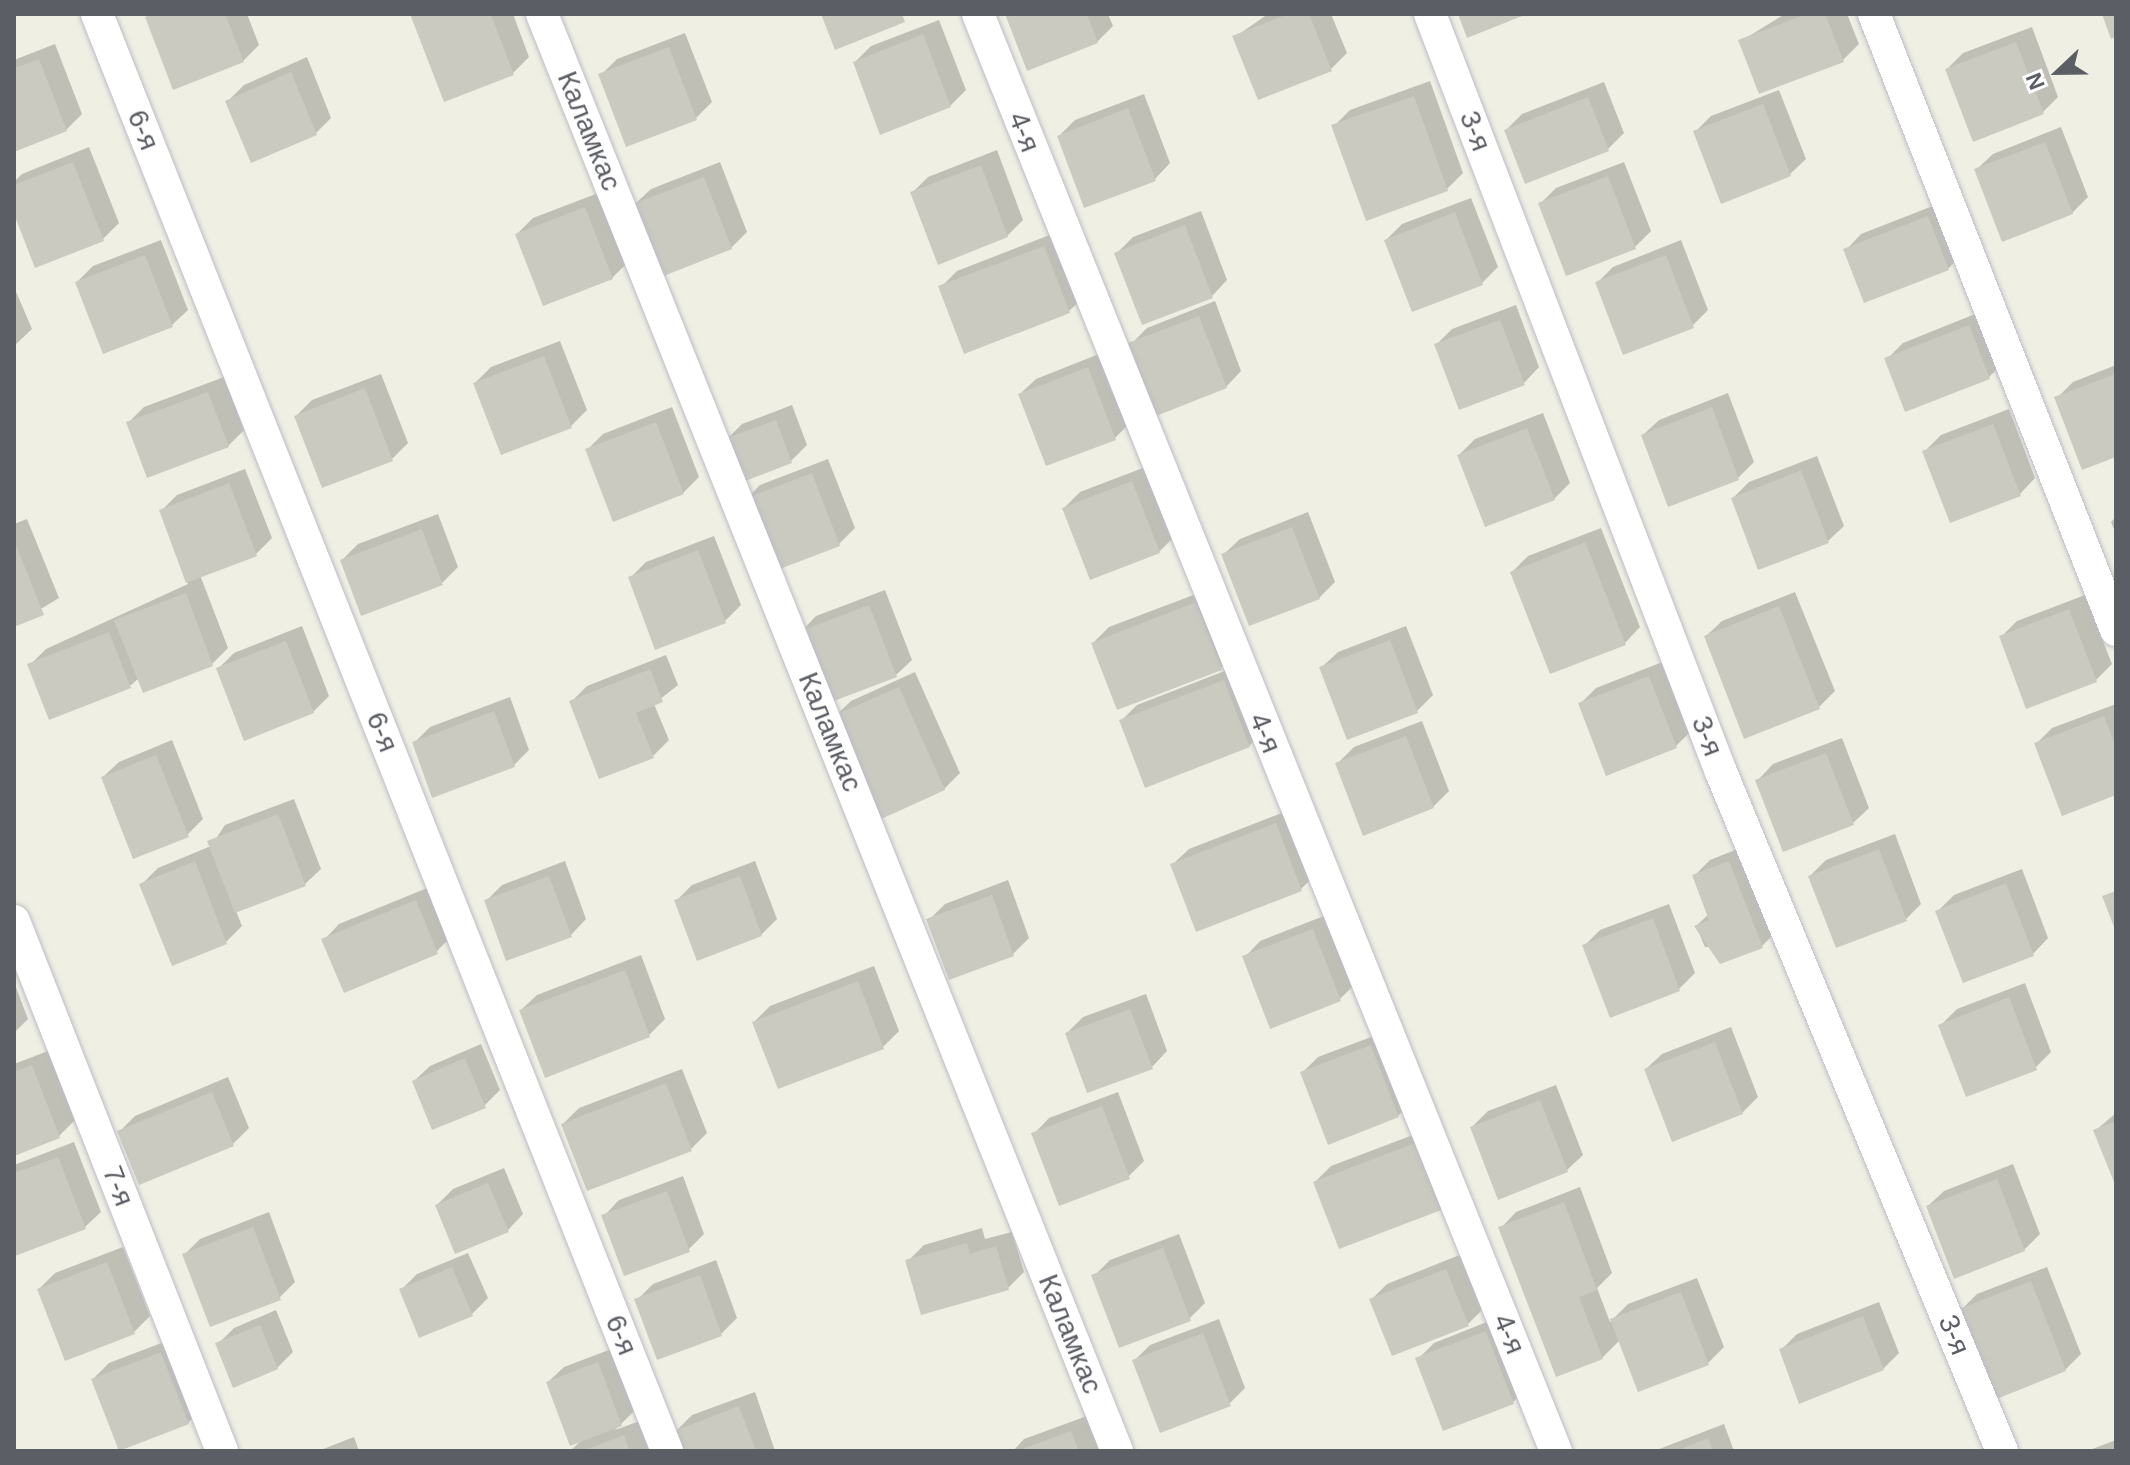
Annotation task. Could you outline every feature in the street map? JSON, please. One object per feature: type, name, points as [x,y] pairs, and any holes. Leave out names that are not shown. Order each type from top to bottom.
[{"type":"street","name":"6-я","points":[[97,14],[667,1451]]},
{"type":"street","name":"Каламкас","points":[[542,14],[1117,1451]]},
{"type":"street","name":"4-я","points":[[978,14],[1556,1451]]},
{"type":"street","name":"3-я","points":[[1430,14],[1721,772],[2002,1451]]},
{"type":"street","points":[[1874,14],[2116,630]]},
{"type":"street","name":"7-я","points":[[14,921],[222,1451]]},
{"type":"building","points":[[153,14],[225,14],[244,62],[173,90],[145,17]]},
{"type":"building","points":[[410,14],[491,14],[514,75],[444,102]]},
{"type":"building","points":[[821,14],[902,14],[905,22],[835,50]]},
{"type":"building","points":[[1005,14],[1087,14],[1098,43],[1027,71]]},
{"type":"building","points":[[1288,14],[1309,14],[1332,71],[1258,100],[1232,36]]},
{"type":"building","points":[[1458,14],[1527,14],[1467,38]]},
{"type":"building","points":[[1806,14],[1825,14],[1844,62],[1759,94],[1738,40]]},
{"type":"building","points":[[2102,14],[2116,14],[2116,37],[2111,39]]},
{"type":"building","points":[[923,34],[951,107],[880,135],[853,62]]},
{"type":"building","points":[[2016,42],[2044,114],[1973,142],[1945,69]]},
{"type":"building","points":[[669,47],[697,120],[626,147],[598,74]]},
{"type":"building","points":[[39,59],[67,131],[14,152],[14,68]]},
{"type":"building","points":[[291,72],[317,135],[251,163],[225,101]]},
{"type":"building","points":[[1414,96],[1448,191],[1366,221],[1331,125]]},
{"type":"building","points":[[1588,97],[1609,151],[1525,184],[1504,130]]},
{"type":"building","points":[[1763,104],[1791,176],[1721,204],[1693,131]]},
{"type":"building","points":[[1128,108],[1156,181],[1084,208],[1057,136]]},
{"type":"building","points":[[2045,142],[2073,214],[2002,242],[1974,169]]},
{"type":"building","points":[[73,162],[104,241],[35,268],[14,214],[14,185]]},
{"type":"building","points":[[981,165],[1008,237],[938,265],[910,192]]},
{"type":"building","points":[[1608,176],[1636,249],[1566,276],[1538,203]]},
{"type":"building","points":[[704,177],[732,249],[661,277],[633,204]]},
{"type":"building","points":[[585,207],[613,279],[543,306],[515,234]]},
{"type":"building","points":[[1455,212],[1483,285],[1412,312],[1384,240]]},
{"type":"building","points":[[1928,216],[1949,270],[1864,303],[1843,249]]},
{"type":"building","points":[[1185,225],[1213,298],[1142,325],[1114,253]]},
{"type":"building","points":[[1044,246],[1070,313],[964,354],[938,286]]},
{"type":"building","points":[[145,255],[173,327],[103,354],[75,282]]},
{"type":"building","points":[[1666,255],[1694,328],[1623,355],[1595,282]]},
{"type":"building","points":[[1199,316],[1227,388],[1156,416],[1128,343]]},
{"type":"building","points":[[1500,320],[1525,385],[1459,410],[1434,344]]},
{"type":"building","points":[[1969,325],[1990,379],[1905,412],[1884,358]]},
{"type":"building","points":[[544,356],[572,428],[501,455],[473,383]]},
{"type":"building","points":[[1088,367],[1116,440],[1046,466],[1018,394]]},
{"type":"building","points":[[2116,374],[2116,457],[2082,470],[2054,397]]},
{"type":"building","points":[[365,388],[393,461],[322,488],[294,416]]},
{"type":"building","points":[[208,392],[229,447],[147,478],[126,422]]},
{"type":"building","points":[[1712,407],[1739,480],[1668,507],[1641,435]]},
{"type":"building","points":[[776,420],[792,463],[740,483],[724,439]]},
{"type":"building","points":[[656,422],[684,494],[613,522],[585,449]]},
{"type":"building","points":[[1993,424],[2021,496],[1950,523],[1922,451]]},
{"type":"building","points":[[1527,428],[1555,500],[1485,527],[1457,455]]},
{"type":"building","points":[[1801,470],[1829,543],[1758,570],[1731,498]]},
{"type":"building","points":[[812,473],[840,546],[769,573],[741,500]]},
{"type":"building","points":[[1132,481],[1160,553],[1090,580],[1062,508]]},
{"type":"building","points":[[229,483],[257,556],[186,583],[159,510]]},
{"type":"building","points":[[1292,527],[1320,599],[1249,626],[1221,554]]},
{"type":"building","points":[[422,529],[443,585],[361,616],[340,560]]},
{"type":"building","points":[[14,540],[44,615],[14,627]]},
{"type":"building","points":[[1585,542],[1626,645],[1550,674],[1510,572]]},
{"type":"building","points":[[698,550],[726,623],[655,650],[628,577]]},
{"type":"building","points":[[186,593],[213,666],[143,693],[114,620]]},
{"type":"building","points":[[1196,602],[1222,670],[1117,710],[1091,643]]},
{"type":"building","points":[[869,605],[897,677],[826,704],[798,632]]},
{"type":"building","points":[[1779,606],[1820,709],[1744,739],[1704,636]]},
{"type":"building","points":[[2069,609],[2097,682],[2026,709],[1999,636]]},
{"type":"building","points":[[109,632],[131,688],[49,720],[27,664]]},
{"type":"building","points":[[1390,640],[1418,713],[1347,740],[1319,667]]},
{"type":"building","points":[[286,641],[314,713],[244,741],[216,668]]},
{"type":"building","points":[[650,669],[663,702],[636,713],[654,758],[599,779],[569,701]]},
{"type":"building","points":[[1649,676],[1677,748],[1606,776],[1578,703]]},
{"type":"building","points":[[1224,680],[1250,747],[1145,788],[1119,720]]},
{"type":"building","points":[[899,687],[945,790],[879,820],[833,716]]},
{"type":"building","points":[[494,711],[515,767],[432,798],[412,742]]},
{"type":"building","points":[[2104,716],[2116,747],[2116,795],[2062,816],[2034,743]]},
{"type":"building","points":[[1406,736],[1434,808],[1363,836],[1335,763]]},
{"type":"building","points":[[1826,753],[1854,825],[1783,852],[1755,780]]},
{"type":"building","points":[[156,755],[189,837],[133,859],[101,777]]},
{"type":"building","points":[[278,814],[306,886],[235,913],[207,841]]},
{"type":"building","points":[[1276,823],[1302,891],[1196,932],[1170,864]]},
{"type":"building","points":[[1879,849],[1907,921],[1836,948],[1808,876]]},
{"type":"building","points":[[195,861],[227,944],[172,966],[139,884]]},
{"type":"building","points":[[1729,861],[1763,948],[1720,964],[1694,926],[1709,920],[1692,875]]},
{"type":"building","points":[[549,876],[572,937],[506,961],[484,900]]},
{"type":"building","points":[[740,876],[762,936],[697,961],[674,900]]},
{"type":"building","points":[[2006,883],[2034,956],[1963,983],[1935,911]]},
{"type":"building","points":[[2116,891],[2116,932],[2102,896]]},
{"type":"building","points":[[992,895],[1014,956],[949,980],[926,919]]},
{"type":"building","points":[[416,900],[438,954],[344,993],[321,939]]},
{"type":"building","points":[[1653,918],[1680,991],[1610,1018],[1582,945]]},
{"type":"building","points":[[1313,929],[1341,1001],[1270,1029],[1242,956]]},
{"type":"building","points":[[625,970],[650,1037],[545,1078],[519,1010]]},
{"type":"building","points":[[858,981],[884,1049],[778,1089],[752,1022]]},
{"type":"building","points":[[2009,997],[2037,1070],[1966,1097],[1938,1025]]},
{"type":"building","points":[[1130,1009],[1153,1069],[1087,1093],[1065,1033]]},
{"type":"building","points":[[1715,1042],[1743,1114],[1672,1142],[1644,1069]]},
{"type":"building","points":[[1371,1045],[1399,1117],[1328,1145],[1300,1072]]},
{"type":"building","points":[[465,1058],[486,1108],[432,1130],[412,1081]]},
{"type":"building","points":[[32,1065],[60,1138],[14,1156],[14,1072]]},
{"type":"building","points":[[666,1083],[692,1151],[587,1191],[561,1124]]},
{"type":"building","points":[[212,1092],[234,1146],[139,1185],[117,1131]]},
{"type":"building","points":[[1540,1100],[1568,1172],[1498,1200],[1470,1127]]},
{"type":"building","points":[[1102,1106],[1130,1179],[1059,1206],[1031,1133]]},
{"type":"building","points":[[2116,1121],[2116,1187],[2093,1130]]},
{"type":"building","points":[[1418,1142],[1444,1209],[1339,1249],[1313,1182]]},
{"type":"building","points":[[58,1157],[86,1229],[15,1256],[14,1173]]},
{"type":"building","points":[[1997,1179],[2025,1251],[1954,1279],[1926,1206]]},
{"type":"building","points":[[488,1183],[509,1232],[455,1254],[435,1205]]},
{"type":"building","points":[[667,1191],[690,1252],[624,1276],[601,1215]]},
{"type":"building","points":[[1564,1202],[1597,1290],[1579,1297],[1603,1359],[1556,1377],[1498,1227]]},
{"type":"building","points":[[253,1227],[281,1300],[210,1327],[182,1254]]},
{"type":"building","points":[[967,1243],[970,1254],[996,1246],[1009,1290],[921,1315],[905,1260]]},
{"type":"building","points":[[1163,1248],[1191,1321],[1119,1348],[1091,1275]]},
{"type":"building","points":[[107,1262],[135,1334],[65,1361],[37,1289]]},
{"type":"building","points":[[452,1267],[473,1316],[419,1338],[399,1289]]},
{"type":"building","points":[[1446,1269],[1469,1326],[1392,1356],[1369,1299]]},
{"type":"building","points":[[700,1275],[722,1336],[657,1360],[634,1299]]},
{"type":"building","points":[[2031,1281],[2066,1371],[1994,1400],[1959,1309]]},
{"type":"building","points":[[1681,1292],[1709,1365],[1638,1392],[1610,1319]]},
{"type":"building","points":[[1863,1316],[1884,1370],[1799,1404],[1779,1349]]},
{"type":"building","points":[[260,1325],[278,1369],[233,1388],[215,1343]]},
{"type":"building","points":[[1486,1331],[1514,1404],[1443,1431],[1415,1358]]},
{"type":"building","points":[[1203,1333],[1231,1406],[1160,1433],[1132,1360]]},
{"type":"building","points":[[161,1352],[189,1424],[119,1451],[91,1379]]},
{"type":"building","points":[[598,1362],[622,1426],[570,1446],[546,1382]]},
{"type":"building","points":[[739,1406],[756,1451],[682,1451],[674,1431]]},
{"type":"building","points":[[1071,1431],[1079,1451],[1017,1451]]},
{"type":"building","points":[[624,1435],[630,1451],[583,1451]]},
{"type":"building","points":[[1708,1438],[1713,1451],[1676,1451]]}]
